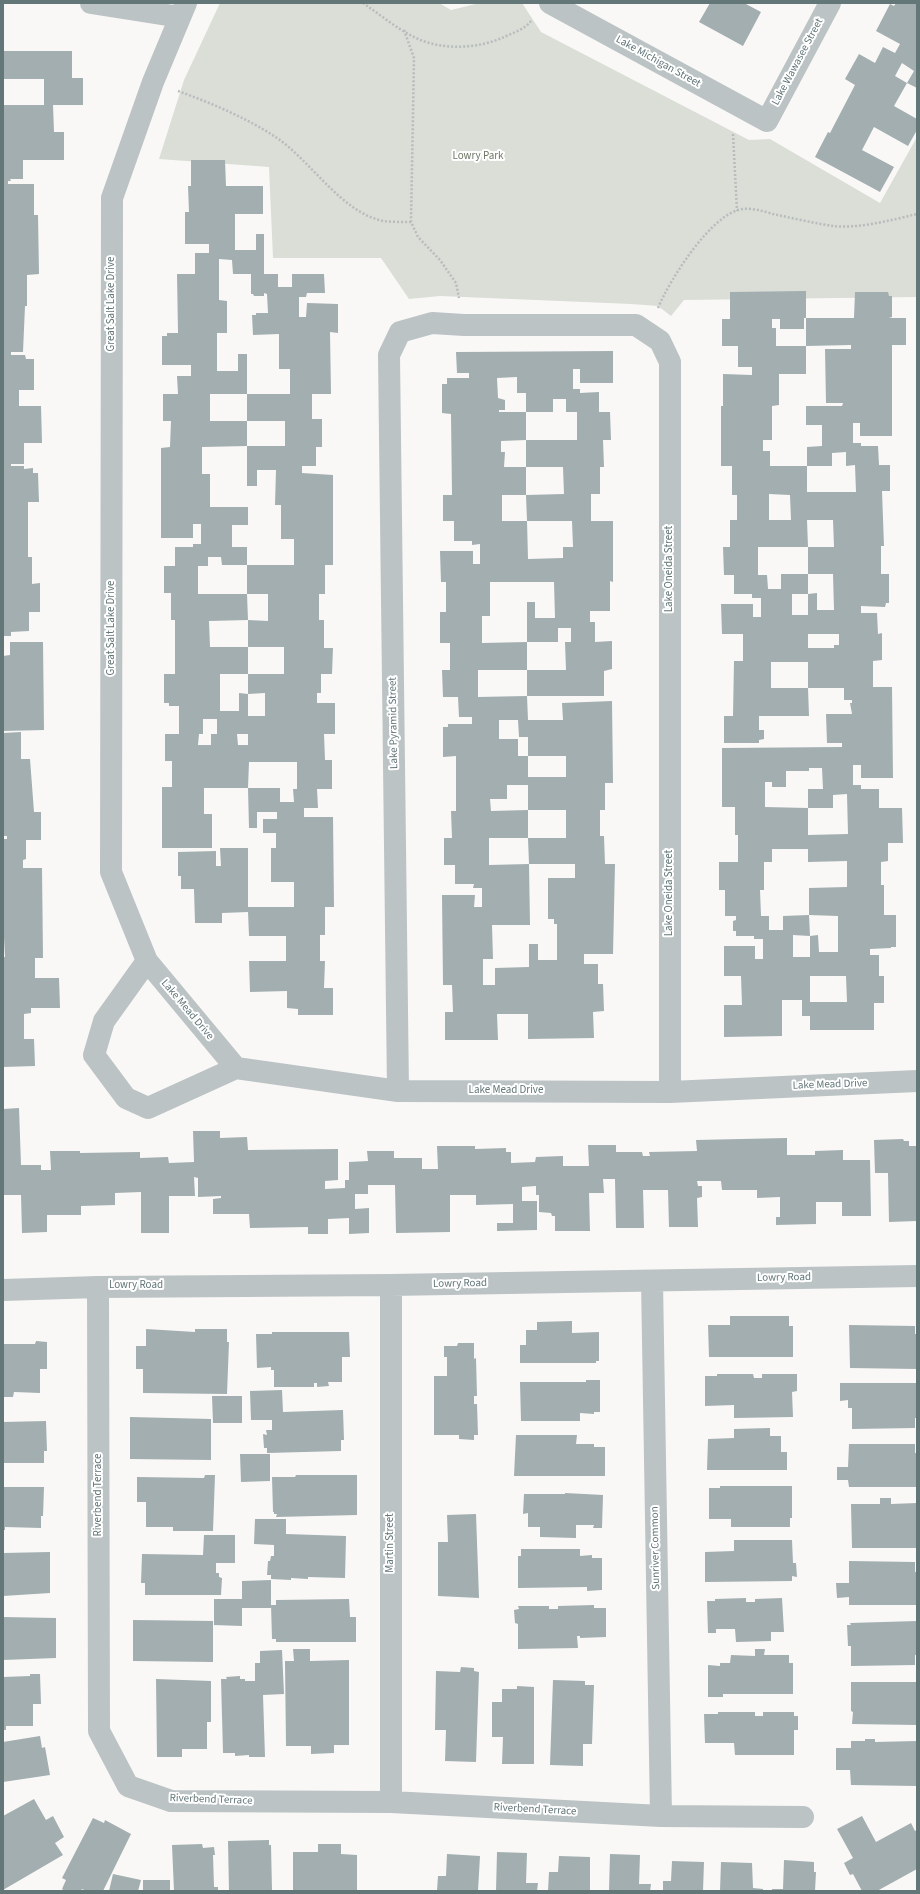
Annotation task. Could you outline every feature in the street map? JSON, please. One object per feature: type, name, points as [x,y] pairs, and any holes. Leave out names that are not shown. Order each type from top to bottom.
[{"type":"street","name":"Great Salt Lake Drive","points":[[91,3],[183,10],[153,82],[112,198],[111,872],[147,961]]},
{"type":"street","name":"Lake Wawasee Street","points":[[767,121],[830,3]]},
{"type":"street","name":"Lake Michigan Street","points":[[543,9],[732,102],[767,121]]},
{"type":"street","name":"Lake Oneida Street","points":[[389,355],[400,332],[432,323],[464,325],[636,325],[660,341],[670,362],[670,1092]]},
{"type":"street","name":"Lake Pyramid Street","points":[[389,355],[398,1091]]},
{"type":"street","name":"Lake Mead Drive","points":[[147,961],[236,1068],[398,1091],[670,1092],[917,1081]]},
{"type":"street","points":[[147,961],[104,1021],[94,1055],[126,1098],[148,1108],[236,1068]]},
{"type":"street","name":"Lowry Road","points":[[3,1290],[98,1287],[391,1285],[917,1276]]},
{"type":"street","name":"Sunriver Common","points":[[652,1281],[661,1816]]},
{"type":"street","name":"Martin Street","points":[[391,1285],[391,1802]]},
{"type":"street","name":"Riverbend Terrace","points":[[98,1287],[99,1731],[128,1786],[171,1801],[391,1802],[661,1816],[803,1817]]},
{"type":"path","points":[[363,3],[423,41],[444,46],[470,46],[498,39],[526,27],[543,9]]},
{"type":"path","points":[[404,30],[414,58],[411,222],[418,237],[440,260],[456,283],[464,325]]},
{"type":"path","points":[[153,82],[192,96],[240,118],[276,137],[293,150],[346,202],[363,214],[383,220],[411,222]]},
{"type":"path","points":[[732,102],[737,211]]},
{"type":"path","points":[[647,332],[661,301],[698,244],[714,225],[729,213],[756,209],[834,226],[885,221],[917,214]]},
{"type":"green space","name":"Lowry Park","points":[[220,3],[439,3],[451,10],[480,3],[522,3],[541,32],[749,140],[770,139],[880,203],[917,137],[917,297],[684,300],[671,316],[658,306],[631,304],[440,296],[409,299],[381,258],[273,258],[269,167],[159,159],[184,80]]},
{"type":"building","points":[[710,3],[744,3],[761,12],[743,46],[699,22]]},
{"type":"building","points":[[896,3],[917,3],[917,88],[907,83],[894,106],[917,119],[917,130],[908,146],[874,127],[862,150],[894,167],[880,192],[815,157],[828,132],[830,133],[855,85],[845,79],[859,54],[875,63],[883,47],[895,53],[900,44],[876,31],[890,4],[894,6]],"holes":[[[902,63],[914,71],[907,83],[895,76]]]},
{"type":"building","points":[[3,51],[72,51],[72,78],[83,78],[83,105],[53,105],[54,132],[64,132],[64,160],[23,160],[23,179],[10,179],[11,181],[8,181],[8,184],[34,184],[34,215],[38,215],[39,274],[27,275],[27,306],[25,306],[23,352],[11,352],[11,355],[25,355],[26,359],[34,359],[34,390],[19,390],[19,406],[41,406],[42,443],[24,443],[24,464],[11,464],[11,466],[24,466],[24,469],[33,468],[33,473],[38,473],[39,502],[28,502],[28,557],[32,557],[32,584],[40,583],[40,612],[29,612],[29,631],[11,632],[11,636],[3,636],[3,105],[44,105],[44,79],[3,79]]},
{"type":"building","points":[[191,160],[225,160],[226,186],[263,186],[263,214],[235,214],[235,250],[256,250],[256,234],[264,234],[264,274],[278,274],[278,287],[292,287],[292,274],[324,274],[325,293],[307,293],[306,297],[299,297],[299,317],[306,317],[307,303],[338,304],[338,333],[330,332],[331,394],[312,394],[312,419],[322,419],[322,447],[316,447],[316,466],[302,466],[302,473],[333,475],[333,565],[325,565],[325,594],[319,594],[319,620],[324,620],[324,648],[333,648],[332,674],[321,674],[321,693],[317,693],[317,703],[335,703],[335,734],[324,734],[325,760],[332,760],[332,789],[317,789],[318,808],[304,808],[304,817],[333,817],[334,907],[325,907],[325,935],[320,935],[320,961],[325,961],[324,988],[333,988],[333,1015],[298,1015],[298,1009],[287,1008],[287,991],[250,992],[249,961],[286,961],[286,936],[249,936],[248,912],[222,913],[222,923],[195,923],[194,889],[181,889],[181,876],[178,876],[178,852],[216,851],[216,866],[221,866],[220,848],[248,848],[248,907],[294,907],[294,882],[271,882],[271,848],[276,848],[276,833],[263,833],[263,819],[277,819],[277,812],[257,812],[257,828],[249,828],[248,788],[204,788],[204,814],[212,814],[212,848],[162,848],[162,787],[172,787],[172,761],[165,761],[165,734],[179,734],[179,706],[169,706],[169,703],[164,703],[164,674],[175,674],[175,620],[171,620],[171,593],[164,593],[164,566],[175,566],[175,547],[193,547],[193,544],[201,544],[201,524],[193,524],[193,538],[161,538],[161,448],[170,447],[171,421],[163,421],[163,394],[178,394],[177,376],[191,376],[191,365],[162,365],[162,336],[167,336],[167,333],[178,333],[177,274],[195,274],[195,253],[209,253],[209,244],[185,244],[185,212],[189,212],[188,186],[191,186]],"holes":[[[219,259],[232,260],[233,274],[251,274],[251,294],[254,296],[264,296],[264,293],[267,294],[268,313],[256,313],[256,315],[252,315],[253,335],[279,334],[279,369],[290,369],[290,394],[247,394],[247,354],[238,354],[238,371],[217,371],[217,333],[227,333],[227,301],[219,300]],[[210,394],[247,394],[247,421],[210,421]],[[247,421],[285,421],[285,446],[247,446]],[[247,446],[247,486],[257,486],[257,470],[276,470],[275,505],[281,505],[281,539],[294,539],[294,565],[247,565],[247,547],[232,547],[232,525],[248,525],[248,507],[210,507],[210,474],[202,474],[202,447]],[[208,557],[221,557],[222,565],[247,565],[247,594],[198,594],[198,566],[208,566]],[[247,594],[268,594],[268,621],[248,620]],[[248,620],[248,647],[210,647],[209,621]],[[248,647],[284,647],[284,674],[248,674]],[[220,674],[248,674],[248,694],[239,693],[239,711],[220,711]],[[265,693],[265,716],[248,716],[248,694]],[[203,719],[217,719],[217,734],[211,734],[211,745],[198,745],[199,734],[203,734]],[[237,734],[248,734],[248,745],[238,745]],[[249,762],[297,762],[297,789],[293,789],[294,802],[280,802],[280,788],[248,788]]]},
{"type":"building","points":[[806,291],[806,318],[854,318],[855,292],[888,292],[889,296],[892,296],[892,317],[889,318],[906,318],[906,345],[892,345],[892,436],[860,436],[860,423],[853,423],[853,443],[861,443],[861,446],[878,446],[879,465],[890,465],[890,491],[882,491],[884,546],[881,546],[881,574],[889,574],[889,603],[886,603],[885,607],[861,606],[861,613],[877,613],[878,634],[882,633],[882,660],[873,661],[873,687],[892,687],[893,778],[861,778],[861,765],[853,765],[853,785],[861,785],[861,789],[879,789],[879,808],[902,808],[903,843],[888,843],[888,861],[881,862],[881,885],[884,885],[884,915],[896,915],[896,947],[870,949],[870,955],[879,955],[879,976],[884,976],[884,1003],[874,1003],[874,1030],[810,1030],[810,1016],[802,1016],[802,1000],[782,1000],[782,1036],[724,1037],[724,1005],[742,1005],[741,976],[724,976],[724,946],[755,946],[755,959],[763,959],[763,939],[754,939],[754,936],[736,936],[736,931],[733,931],[733,921],[736,920],[736,916],[725,916],[725,890],[719,890],[719,862],[738,862],[738,835],[735,835],[735,807],[722,807],[722,748],[842,747],[842,743],[827,743],[826,714],[852,714],[850,703],[852,703],[852,700],[844,700],[844,688],[808,688],[809,716],[759,716],[759,730],[764,730],[764,739],[759,740],[759,743],[724,743],[724,716],[733,716],[734,661],[743,661],[743,634],[722,634],[721,604],[753,604],[753,617],[761,617],[761,598],[752,598],[752,594],[734,594],[734,575],[724,575],[723,547],[730,547],[730,520],[737,520],[737,495],[732,495],[732,466],[721,466],[721,406],[723,406],[723,374],[752,375],[752,367],[738,367],[738,346],[722,346],[722,319],[730,319],[730,292]],"holes":[[[804,318],[806,318],[806,346],[776,346],[776,328],[772,328],[772,319],[780,319],[780,329],[804,329]],[[851,345],[851,349],[825,349],[826,403],[843,403],[842,406],[806,406],[806,425],[822,425],[822,446],[807,447],[807,466],[770,466],[770,451],[763,451],[763,440],[772,440],[772,406],[779,405],[779,374],[806,374],[806,346]],[[846,452],[846,466],[855,465],[856,492],[807,492],[807,466],[832,466],[832,453]],[[769,494],[790,495],[791,520],[769,520]],[[807,520],[833,520],[834,547],[808,547]],[[758,547],[808,547],[808,574],[781,574],[781,589],[768,589],[767,575],[758,575]],[[808,574],[833,574],[834,610],[817,610],[817,593],[808,594]],[[792,594],[808,594],[808,615],[792,615]],[[808,634],[839,634],[839,645],[834,645],[834,648],[808,648]],[[771,662],[808,662],[808,688],[771,688]],[[809,768],[822,768],[823,789],[808,789],[808,808],[765,807],[765,782],[772,782],[772,787],[786,787],[786,771],[809,771]],[[847,794],[848,834],[808,835],[808,808],[833,808],[833,795]],[[772,849],[808,849],[808,862],[847,861],[847,887],[809,888],[809,915],[783,916],[783,930],[769,930],[769,916],[761,916],[760,890],[764,890],[764,862],[772,862]],[[809,915],[838,916],[838,952],[819,952],[818,935],[810,936]],[[793,935],[810,936],[810,957],[793,957]],[[810,976],[846,976],[847,1002],[810,1002]]]},
{"type":"building","points":[[613,351],[613,383],[580,383],[580,369],[573,369],[573,389],[580,389],[580,393],[599,392],[599,412],[610,412],[611,440],[603,440],[604,467],[600,467],[600,494],[591,494],[591,521],[613,521],[613,582],[610,581],[610,611],[590,611],[590,622],[595,622],[595,642],[612,641],[612,669],[604,671],[604,696],[527,696],[528,720],[563,720],[562,703],[612,701],[613,783],[605,783],[605,810],[600,810],[600,836],[604,836],[605,864],[615,864],[613,954],[584,954],[584,964],[598,964],[598,984],[603,984],[604,1011],[593,1012],[594,1038],[528,1039],[528,1014],[497,1014],[498,1040],[445,1040],[445,1012],[453,1012],[452,985],[443,985],[442,895],[475,895],[474,907],[482,907],[482,888],[473,888],[474,884],[455,884],[455,865],[444,865],[444,838],[452,838],[451,811],[456,811],[456,756],[443,757],[443,727],[448,727],[448,724],[472,724],[472,717],[459,717],[458,697],[443,697],[442,670],[450,670],[450,643],[440,643],[440,612],[446,612],[446,582],[441,582],[440,551],[473,551],[473,564],[480,564],[480,544],[472,545],[472,541],[454,541],[454,521],[443,521],[443,495],[452,495],[451,414],[442,413],[442,384],[447,384],[447,378],[469,378],[469,373],[457,373],[456,352]],"holes":[[[517,377],[517,393],[526,393],[526,412],[499,412],[499,410],[505,410],[505,400],[498,398],[497,378]],[[553,399],[566,399],[566,412],[577,412],[577,440],[526,440],[526,412],[553,412]],[[526,440],[526,467],[504,467],[505,452],[501,452],[501,441]],[[526,467],[563,467],[564,494],[526,495]],[[502,495],[526,495],[527,521],[502,521]],[[527,521],[572,521],[573,547],[563,547],[563,558],[528,559]],[[490,582],[554,582],[555,618],[535,618],[535,602],[527,602],[527,642],[482,643],[482,616],[490,616]],[[558,628],[571,628],[571,642],[565,642],[566,670],[527,670],[527,642],[558,642]],[[478,670],[527,670],[527,696],[478,697]],[[499,720],[518,720],[519,737],[528,737],[528,756],[518,756],[518,739],[499,739]],[[528,756],[566,756],[566,777],[528,777]],[[507,785],[528,785],[528,810],[491,811],[490,799],[507,799]],[[528,810],[566,810],[566,838],[528,838]],[[489,838],[528,838],[529,864],[489,865]],[[529,864],[575,864],[575,878],[548,878],[548,919],[554,919],[554,924],[557,924],[557,960],[538,960],[538,944],[529,944],[529,967],[495,968],[495,985],[483,985],[483,959],[493,959],[492,925],[530,925]]]},
{"type":"building","points":[[10,642],[43,642],[44,730],[3,731],[3,656],[10,655]]},
{"type":"building","points":[[21,732],[21,759],[30,759],[34,812],[41,812],[41,840],[26,840],[26,859],[23,860],[23,868],[42,868],[43,958],[35,958],[35,978],[59,978],[60,1008],[31,1008],[31,1013],[24,1014],[24,1039],[34,1039],[35,1066],[3,1067],[3,957],[5,957],[3,938],[3,839],[7,839],[7,836],[3,836],[3,733]]},
{"type":"building","points":[[19,1108],[21,1165],[41,1165],[41,1170],[51,1170],[50,1151],[80,1151],[80,1153],[140,1152],[140,1158],[168,1157],[169,1163],[194,1162],[193,1131],[220,1131],[220,1138],[247,1137],[248,1150],[338,1149],[338,1180],[325,1181],[325,1189],[345,1188],[345,1180],[349,1180],[349,1162],[368,1161],[367,1151],[394,1151],[394,1158],[422,1158],[422,1169],[438,1169],[437,1146],[475,1146],[475,1149],[506,1148],[506,1152],[511,1152],[511,1163],[535,1162],[536,1157],[563,1156],[563,1166],[589,1166],[588,1145],[616,1145],[616,1152],[642,1152],[643,1156],[650,1156],[649,1152],[697,1151],[696,1140],[787,1138],[787,1155],[815,1155],[815,1151],[843,1150],[843,1160],[870,1160],[871,1216],[842,1216],[842,1202],[816,1202],[816,1224],[776,1225],[776,1217],[780,1217],[780,1197],[757,1198],[757,1190],[722,1190],[721,1181],[697,1181],[698,1186],[702,1186],[702,1197],[697,1198],[698,1227],[669,1227],[668,1190],[643,1190],[644,1228],[616,1228],[615,1179],[603,1179],[604,1193],[589,1193],[590,1231],[555,1231],[555,1216],[552,1216],[551,1213],[539,1212],[539,1195],[536,1195],[536,1186],[522,1187],[522,1201],[537,1201],[537,1230],[497,1231],[497,1223],[513,1223],[513,1204],[476,1205],[476,1195],[450,1195],[450,1232],[396,1233],[395,1185],[368,1185],[368,1194],[355,1194],[355,1209],[369,1208],[369,1233],[349,1234],[349,1218],[328,1219],[328,1234],[308,1234],[308,1227],[250,1228],[249,1214],[213,1214],[213,1199],[221,1198],[221,1196],[198,1197],[198,1178],[194,1177],[195,1196],[169,1196],[169,1233],[141,1233],[141,1192],[115,1193],[115,1205],[81,1206],[81,1215],[47,1215],[47,1232],[22,1233],[21,1195],[3,1195],[3,1109]]},
{"type":"building","points":[[903,1139],[904,1141],[909,1141],[909,1146],[917,1146],[917,1221],[889,1222],[888,1173],[875,1173],[874,1140]]},
{"type":"building","points":[[730,1316],[789,1316],[789,1326],[793,1326],[793,1357],[709,1357],[708,1325],[730,1325]]},
{"type":"building","points":[[572,1321],[572,1333],[599,1332],[599,1361],[596,1361],[596,1363],[520,1363],[520,1345],[526,1345],[526,1330],[537,1330],[537,1322]]},
{"type":"building","points":[[849,1325],[915,1326],[915,1334],[917,1334],[917,1369],[850,1368]]},
{"type":"building","points":[[146,1329],[195,1332],[195,1329],[227,1329],[227,1342],[229,1342],[227,1394],[143,1393],[143,1369],[136,1369],[136,1346],[146,1346]]},
{"type":"building","points":[[272,1332],[349,1332],[350,1357],[342,1357],[342,1382],[328,1382],[329,1386],[317,1387],[317,1383],[314,1383],[314,1387],[274,1387],[274,1370],[271,1370],[271,1367],[257,1368],[256,1334],[272,1334]]},
{"type":"building","points":[[36,1341],[47,1342],[47,1369],[40,1369],[40,1393],[14,1392],[13,1397],[3,1397],[3,1344],[35,1344]]},
{"type":"building","points":[[458,1343],[474,1343],[477,1396],[474,1396],[474,1404],[477,1404],[478,1435],[474,1435],[474,1440],[459,1439],[459,1435],[434,1435],[434,1376],[447,1376],[447,1357],[444,1357],[444,1346],[457,1346]]},
{"type":"building","points":[[717,1374],[753,1374],[754,1378],[762,1378],[762,1374],[797,1374],[797,1391],[792,1392],[793,1417],[734,1418],[734,1405],[705,1406],[705,1376],[717,1376]]},
{"type":"building","points":[[586,1380],[600,1380],[600,1412],[594,1412],[594,1414],[580,1413],[580,1421],[521,1421],[520,1382],[586,1382]]},
{"type":"building","points":[[840,1383],[917,1383],[917,1418],[915,1418],[915,1428],[852,1429],[852,1408],[848,1408],[848,1400],[840,1401]]},
{"type":"building","points":[[282,1390],[283,1412],[343,1410],[344,1440],[341,1440],[341,1451],[267,1453],[267,1448],[264,1448],[263,1434],[267,1435],[266,1430],[272,1430],[272,1420],[251,1420],[250,1391]]},
{"type":"building","points":[[212,1396],[242,1396],[242,1423],[213,1423]]},
{"type":"building","points":[[130,1417],[211,1419],[211,1460],[130,1459]]},
{"type":"building","points":[[46,1421],[47,1451],[44,1451],[44,1463],[3,1463],[3,1422]]},
{"type":"building","points":[[770,1428],[770,1436],[781,1436],[781,1452],[787,1452],[787,1470],[707,1470],[708,1439],[734,1438],[734,1429]]},
{"type":"building","points":[[516,1435],[577,1435],[576,1444],[594,1444],[594,1447],[605,1447],[605,1476],[514,1476]]},
{"type":"building","points":[[849,1444],[915,1444],[915,1453],[917,1453],[917,1487],[849,1487],[848,1480],[837,1480],[837,1467],[848,1467]]},
{"type":"building","points":[[240,1454],[270,1454],[270,1481],[241,1482]]},
{"type":"building","points":[[205,1475],[215,1475],[213,1531],[173,1531],[173,1527],[146,1527],[146,1502],[137,1502],[137,1477],[204,1478]]},
{"type":"building","points":[[296,1475],[357,1475],[357,1515],[276,1517],[277,1514],[274,1514],[273,1512],[272,1477],[295,1477]]},
{"type":"building","points":[[720,1486],[792,1486],[792,1518],[790,1518],[790,1527],[731,1527],[731,1519],[709,1519],[709,1488],[720,1488]]},
{"type":"building","points":[[3,1487],[44,1487],[41,1528],[5,1527],[5,1530],[3,1530]]},
{"type":"building","points":[[565,1493],[603,1495],[602,1528],[593,1528],[594,1525],[576,1525],[576,1538],[540,1537],[540,1527],[528,1527],[528,1513],[523,1514],[524,1494]]},
{"type":"building","points":[[880,1498],[891,1498],[891,1504],[917,1503],[916,1548],[852,1548],[851,1504],[880,1504]]},
{"type":"building","points":[[476,1514],[479,1598],[438,1596],[438,1542],[448,1542],[447,1515]]},
{"type":"building","points":[[255,1519],[286,1519],[286,1534],[346,1536],[345,1578],[308,1577],[308,1579],[291,1578],[291,1580],[271,1579],[271,1575],[267,1575],[268,1561],[270,1561],[271,1556],[274,1556],[274,1545],[254,1544]]},
{"type":"building","points":[[204,1535],[235,1535],[235,1563],[216,1563],[216,1573],[219,1573],[219,1577],[222,1578],[221,1595],[145,1595],[145,1583],[141,1583],[142,1554],[203,1555]]},
{"type":"building","points":[[734,1540],[792,1540],[793,1563],[796,1563],[797,1577],[792,1576],[792,1581],[705,1582],[705,1552],[734,1551]]},
{"type":"building","points":[[521,1549],[580,1549],[580,1556],[592,1555],[592,1558],[602,1558],[602,1590],[587,1591],[587,1587],[518,1588],[518,1556],[521,1556]]},
{"type":"building","points":[[50,1552],[50,1593],[3,1596],[3,1553]]},
{"type":"building","points":[[849,1561],[915,1562],[915,1572],[917,1572],[917,1605],[849,1605],[849,1597],[837,1598],[836,1583],[849,1583]]},
{"type":"building","points":[[271,1580],[271,1608],[242,1608],[242,1626],[214,1625],[214,1599],[242,1599],[242,1581]]},
{"type":"building","points":[[746,1598],[746,1602],[755,1602],[755,1599],[782,1598],[784,1632],[771,1632],[771,1641],[736,1642],[735,1629],[716,1629],[716,1633],[708,1633],[707,1601],[715,1601],[715,1599]]},
{"type":"building","points":[[349,1599],[350,1617],[356,1617],[356,1642],[276,1642],[276,1639],[272,1639],[271,1605],[276,1605],[276,1600]]},
{"type":"building","points":[[594,1605],[594,1608],[606,1608],[606,1637],[580,1638],[580,1636],[577,1636],[578,1648],[518,1649],[518,1624],[515,1623],[514,1610],[519,1609],[518,1606],[549,1606],[549,1609],[558,1609],[558,1606]]},
{"type":"building","points":[[3,1617],[56,1618],[56,1658],[3,1660]]},
{"type":"building","points":[[133,1620],[213,1621],[213,1662],[133,1661]]},
{"type":"building","points":[[917,1621],[917,1655],[915,1655],[915,1665],[851,1666],[851,1646],[848,1646],[847,1625],[851,1625],[850,1623]]},
{"type":"building","points":[[293,1649],[310,1649],[310,1661],[349,1660],[349,1745],[334,1745],[334,1753],[311,1754],[311,1746],[286,1746],[285,1661],[294,1661]]},
{"type":"building","points":[[755,1649],[765,1649],[764,1655],[789,1655],[789,1663],[793,1663],[793,1694],[723,1694],[723,1697],[708,1697],[708,1665],[720,1666],[720,1663],[730,1663],[731,1655],[755,1656]]},
{"type":"building","points":[[282,1650],[284,1694],[263,1695],[265,1757],[249,1757],[249,1755],[235,1756],[235,1753],[223,1753],[221,1679],[240,1676],[240,1679],[245,1679],[245,1681],[255,1681],[255,1663],[260,1663],[260,1651]]},
{"type":"building","points":[[461,1667],[474,1668],[474,1671],[479,1672],[476,1762],[445,1761],[446,1730],[435,1730],[436,1671],[460,1672]]},
{"type":"building","points":[[30,1674],[40,1674],[41,1704],[33,1704],[33,1726],[6,1726],[6,1730],[3,1730],[3,1677],[30,1676]]},
{"type":"building","points":[[156,1679],[211,1681],[211,1722],[207,1722],[207,1749],[182,1749],[182,1757],[157,1757]]},
{"type":"building","points":[[553,1680],[585,1681],[585,1685],[594,1685],[592,1744],[583,1744],[583,1766],[550,1765]]},
{"type":"building","points":[[851,1682],[916,1682],[917,1725],[852,1724],[853,1712],[851,1711]]},
{"type":"building","points":[[517,1686],[534,1687],[534,1764],[502,1764],[503,1737],[492,1737],[492,1702],[502,1702],[502,1689],[517,1689]]},
{"type":"building","points":[[718,1712],[755,1712],[755,1716],[763,1716],[763,1712],[794,1712],[794,1716],[798,1716],[798,1730],[794,1730],[794,1755],[735,1755],[734,1743],[705,1743],[704,1714],[718,1714]]},
{"type":"building","points":[[40,1736],[42,1748],[45,1747],[50,1775],[3,1782],[3,1742]]},
{"type":"building","points":[[865,1739],[875,1739],[875,1742],[917,1741],[917,1786],[851,1785],[850,1770],[836,1770],[836,1748],[851,1748],[851,1741],[865,1741]]},
{"type":"building","points":[[34,1799],[46,1820],[53,1816],[64,1837],[55,1843],[63,1855],[3,1890],[3,1816]]},
{"type":"building","points":[[862,1816],[876,1842],[911,1823],[915,1831],[917,1830],[917,1869],[877,1891],[862,1891],[853,1874],[850,1875],[844,1863],[853,1858],[837,1829]]},
{"type":"building","points":[[93,1818],[104,1823],[105,1820],[131,1834],[103,1891],[86,1891],[82,1889],[81,1891],[65,1891],[62,1889],[66,1880],[62,1878]]},
{"type":"building","points":[[269,1840],[269,1845],[271,1845],[272,1891],[229,1891],[228,1841]]},
{"type":"building","points":[[202,1844],[203,1848],[214,1847],[214,1887],[218,1887],[218,1891],[174,1891],[172,1845]]},
{"type":"building","points":[[318,1844],[341,1844],[341,1854],[357,1855],[357,1891],[293,1891],[293,1852],[318,1852]]},
{"type":"building","points":[[497,1852],[527,1853],[526,1883],[538,1883],[537,1891],[496,1891]]},
{"type":"building","points":[[447,1854],[480,1856],[478,1891],[437,1891],[438,1876],[446,1876]]},
{"type":"building","points":[[610,1854],[640,1855],[639,1884],[651,1884],[650,1891],[609,1891]]},
{"type":"building","points":[[559,1856],[590,1857],[590,1891],[548,1891],[549,1872],[558,1872]]},
{"type":"building","points":[[784,1860],[814,1862],[814,1872],[816,1872],[815,1891],[772,1891],[772,1889],[783,1889]]},
{"type":"building","points":[[672,1861],[704,1862],[703,1891],[663,1891],[663,1881],[671,1881]]},
{"type":"building","points":[[721,1862],[752,1863],[753,1888],[763,1889],[763,1891],[720,1891]]},
{"type":"building","points":[[113,1874],[141,1880],[138,1891],[109,1891]]},
{"type":"building","points":[[143,1880],[170,1880],[170,1891],[143,1891]]}]
